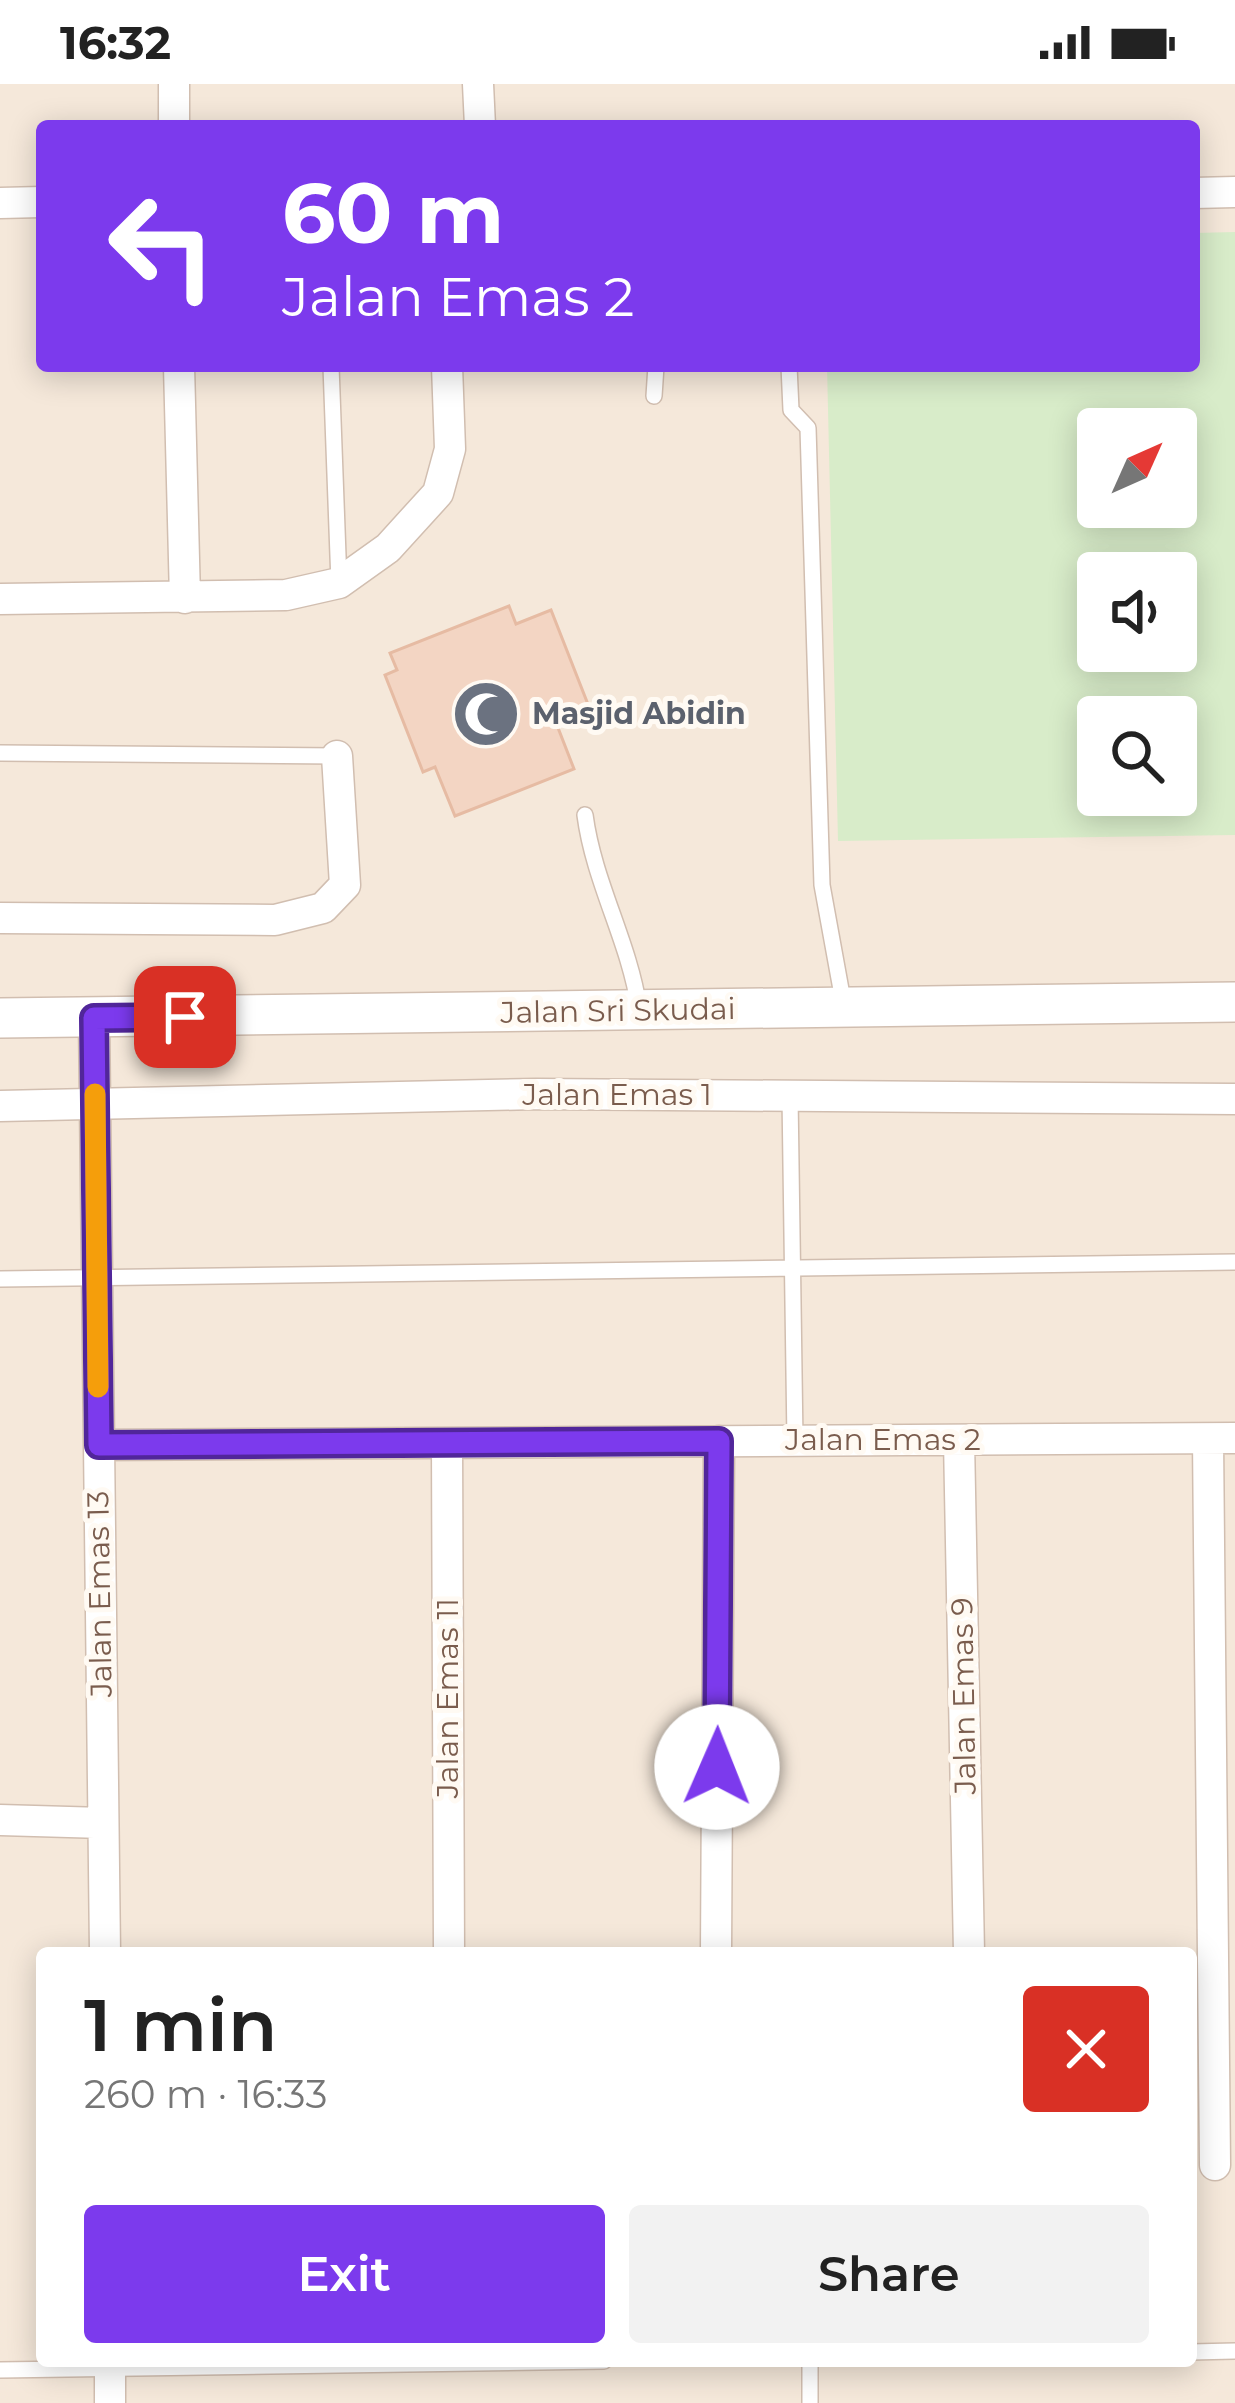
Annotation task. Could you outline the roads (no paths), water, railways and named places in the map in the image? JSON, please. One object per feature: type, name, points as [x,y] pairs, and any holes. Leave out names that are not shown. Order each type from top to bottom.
[{"type":"street","points":[[174,84],[174,120]]},
{"type":"street","points":[[478,84],[480,120]]},
{"type":"street","points":[[1200,193],[1235,192]]},
{"type":"street","points":[[0,203],[36,202]]},
{"type":"street","points":[[178,372],[185,598]]},
{"type":"street","points":[[0,599],[286,595],[339,583],[388,548],[438,494],[450,449],[447,372]]},
{"type":"street","points":[[0,918],[275,920],[323,908],[345,885],[337,756]]},
{"type":"street","name":"Jalan Sri Skudai","points":[[0,1018],[1235,1002]]},
{"type":"street","name":"Jalan Emas 13","points":[[94,1018],[105,1947]]},
{"type":"street","name":"Jalan Emas 1","points":[[0,1106],[536,1094],[1235,1099]]},
{"type":"street","points":[[1214,2165],[1222,1438]]},
{"type":"street","name":"Jalan Emas 2","points":[[99,1445],[1222,1438]]},
{"type":"street","name":"Jalan Emas 9","points":[[959,1440],[969,1947]]},
{"type":"street","points":[[716,1947],[719,1441]]},
{"type":"street","name":"Jalan Emas 11","points":[[447,1443],[449,1947]]},
{"type":"street","points":[[0,1820],[103,1823]]},
{"type":"street","points":[[110,2367],[110,2403]]},
{"type":"lane","points":[[331,372],[339,583]]},
{"type":"lane","points":[[654,396],[656,372]]},
{"type":"lane","points":[[789,372],[791,410],[808,428],[822,885],[845,1009]]},
{"type":"lane","points":[[0,753],[337,756]]},
{"type":"lane","points":[[585,815],[589,854],[633,967],[640,1011]]},
{"type":"lane","points":[[790,1096],[795,1441]]},
{"type":"lane","points":[[0,1279],[1235,1262]]},
{"type":"lane","points":[[1197,2352],[1235,2351]]},
{"type":"lane","points":[[0,2370],[82,2367]]},
{"type":"lane","points":[[810,2367],[810,2403]]},
{"type":"place","name":"Masjid Abidin","points":[[486,714]]}]
